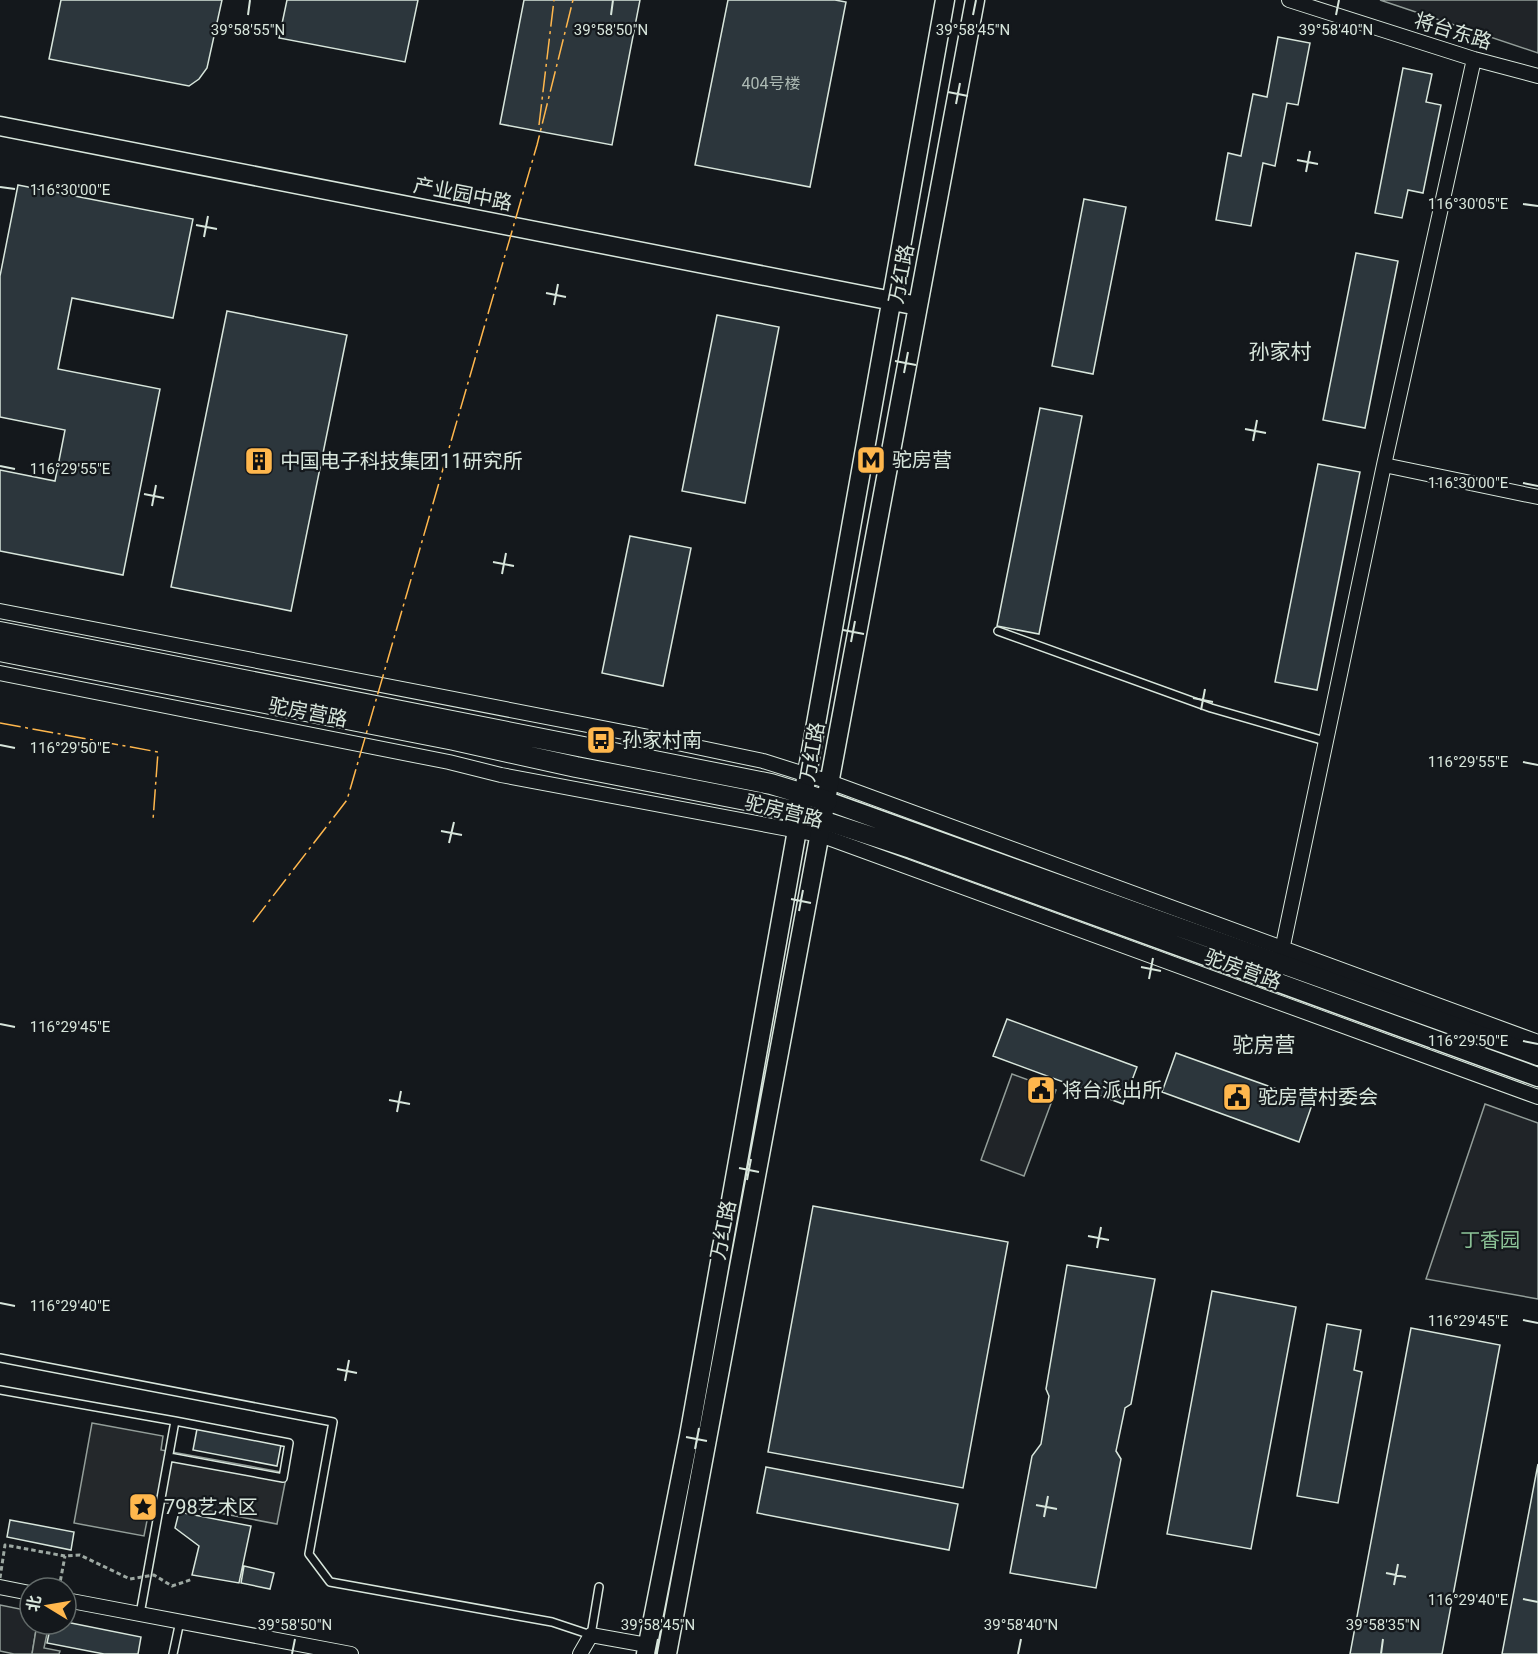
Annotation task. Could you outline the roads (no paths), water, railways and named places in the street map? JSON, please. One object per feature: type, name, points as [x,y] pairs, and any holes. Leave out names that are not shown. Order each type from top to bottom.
[{"type":"main road","name":"驼房营路","points":[[0,632],[771,784],[802,803]]},
{"type":"main road","name":"驼房营路","points":[[0,651],[756,802],[802,803],[828,791]]},
{"type":"street","name":"万红路","points":[[660,1652],[689,1436],[945,0]]},
{"type":"street","name":"万红路","points":[[660,1652],[822,827],[975,0]]},
{"type":"street","name":"将台东路","points":[[1289,0],[1474,59],[1538,76]]},
{"type":"street","points":[[1474,59],[1384,465],[1281,955],[1538,1042]]},
{"type":"street","name":"产业园中路","points":[[0,126],[918,306]]},
{"type":"street","points":[[1384,465],[1538,496]]},
{"type":"street","points":[[0,611],[763,761],[802,803]]},
{"type":"street","points":[[0,674],[449,762],[501,775],[802,803]]},
{"type":"street","name":"驼房营路","points":[[828,791],[1281,955],[1538,1056]]},
{"type":"street","name":"驼房营路","points":[[802,803],[822,827],[922,853],[1538,1077]]},
{"type":"street","points":[[822,827],[1538,1097]]},
{"type":"street","points":[[0,1587],[18,1591]]},
{"type":"street","points":[[78,1602],[351,1654]]},
{"type":"street","points":[[580,1654],[591,1635],[660,1652]]},
{"type":"lane","points":[[998,631],[1211,708],[1325,741]]},
{"type":"lane","points":[[0,1358],[333,1422],[309,1554],[330,1582],[552,1622],[591,1635],[599,1587]]},
{"type":"lane","points":[[0,1390],[289,1443],[283,1478],[169,1457]]},
{"type":"lane","points":[[140,1614],[176,1421]]},
{"type":"lane","points":[[173,1654],[180,1621]]},
{"type":"place","name":"驼房营","points":[[871,460]]},
{"type":"place","name":"中国电子科技集团11研究所","points":[[259,461]]},
{"type":"place","name":"孙家村南","points":[[601,740]]},
{"type":"place","name":"将台派出所","points":[[1041,1090]]},
{"type":"place","name":"驼房营村委会","points":[[1237,1097]]},
{"type":"place","name":"798艺术区","points":[[143,1507]]},
{"type":"district","name":"孙家村","points":[[1280,352]]},
{"type":"district","name":"驼房营","points":[[1264,1045]]},
{"type":"park label","name":"丁香园","points":[[1490,1240]]}]
